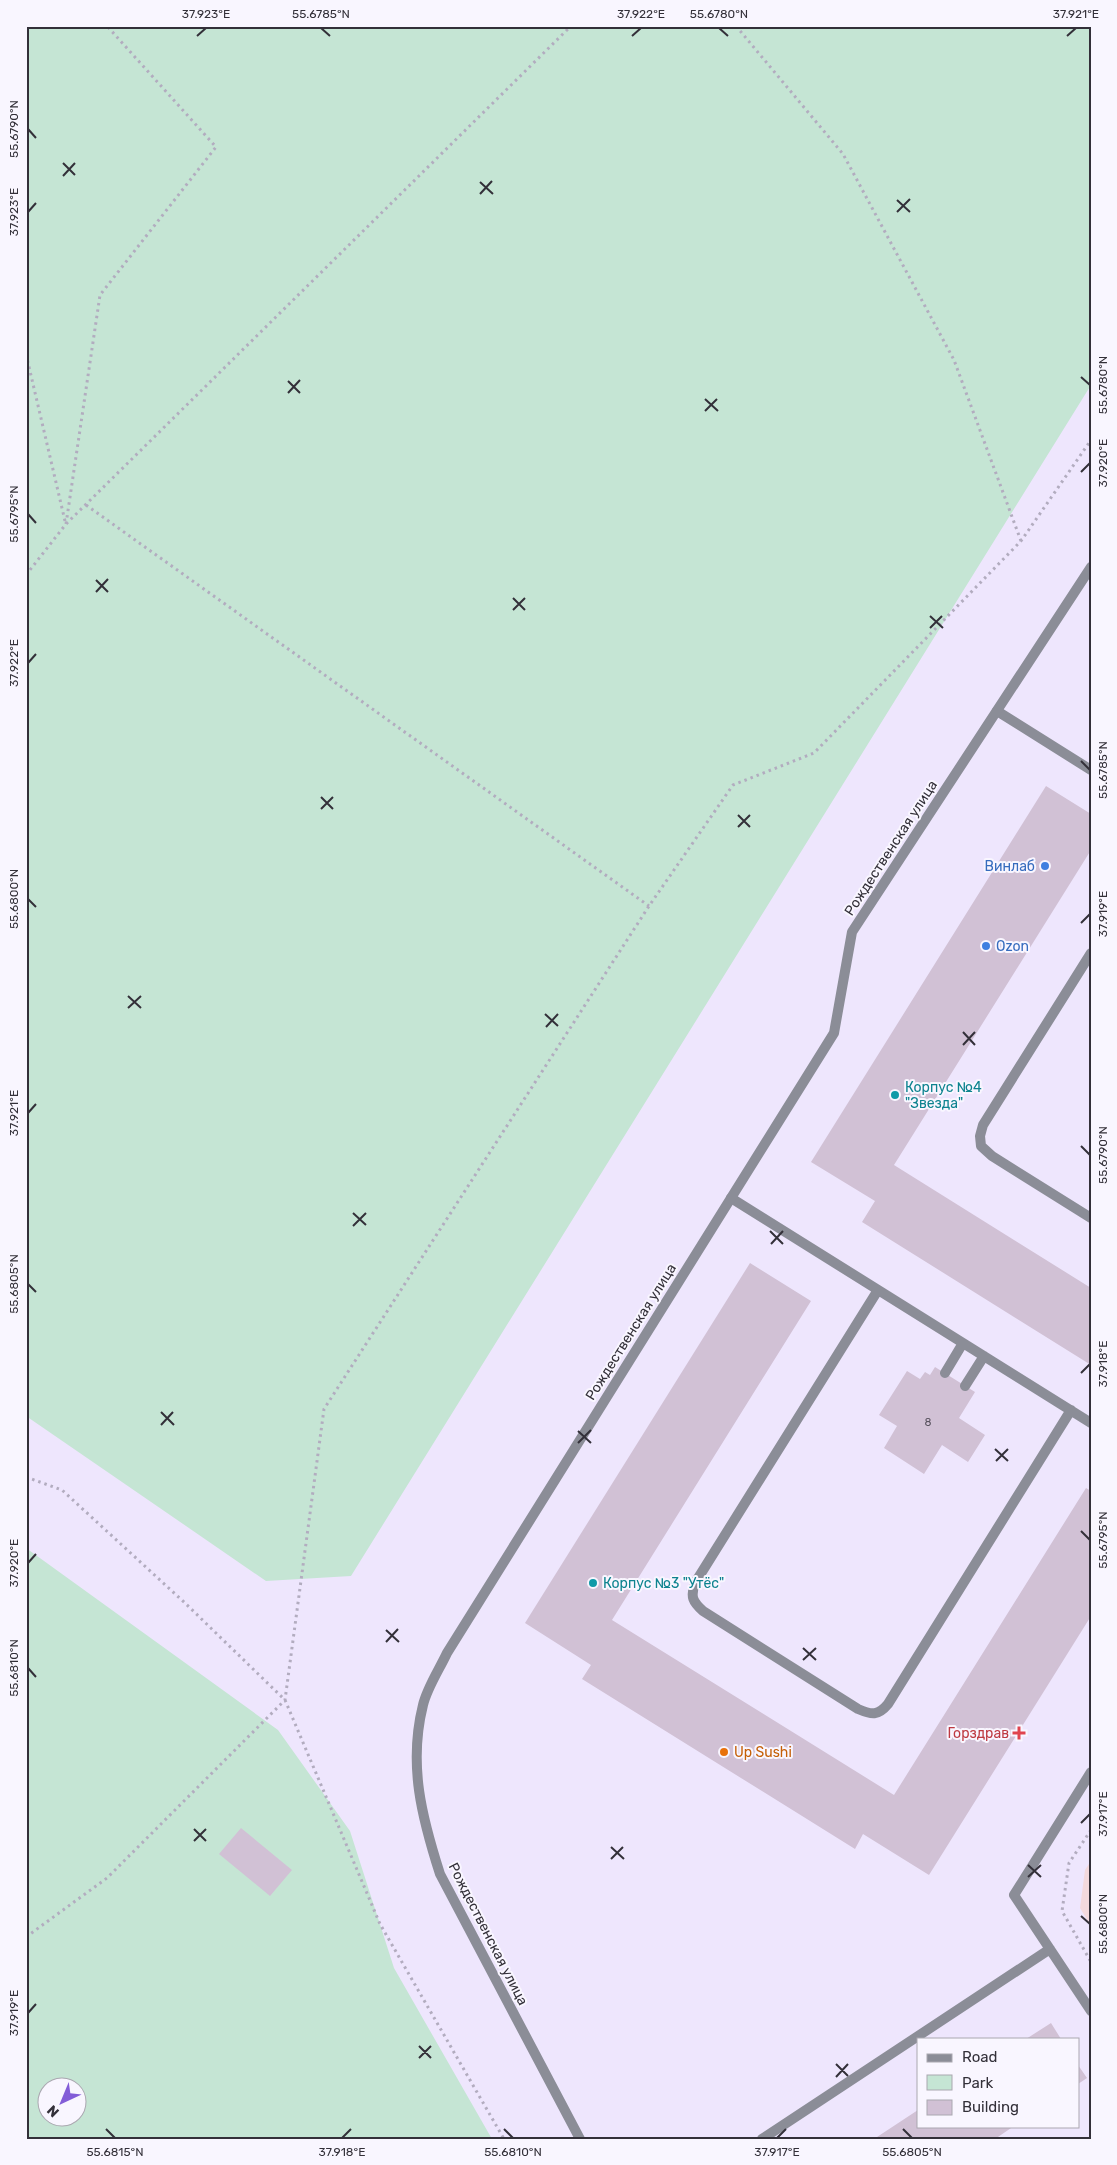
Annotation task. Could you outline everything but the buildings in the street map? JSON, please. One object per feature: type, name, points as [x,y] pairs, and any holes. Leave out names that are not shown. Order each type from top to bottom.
[{"type":"street","name":"Рождественская улица","points":[[580,2139],[440,1874],[425,1829],[415,1769],[423,1705],[447,1653],[834,1033],[852,932],[1091,568]]},
{"type":"street","points":[[997,711],[1091,770]]},
{"type":"street","points":[[1091,953],[984,1125],[980,1136],[981,1146],[992,1156],[1091,1218]]},
{"type":"street","points":[[731,1198],[1091,1422]]},
{"type":"street","points":[[878,1290],[695,1583],[691,1594],[694,1603],[703,1611],[858,1708],[871,1715],[881,1712],[888,1704],[1071,1410]]},
{"type":"street","points":[[945,1373],[964,1343]]},
{"type":"street","points":[[965,1386],[984,1356]]},
{"type":"street","points":[[1091,1772],[1014,1895],[1091,2011]]},
{"type":"street","points":[[762,2139],[1050,1950]]},
{"type":"path","points":[[66,524],[100,295],[216,147],[107,26]]},
{"type":"path","points":[[26,575],[66,524],[571,26]]},
{"type":"path","points":[[736,26],[843,154],[954,360],[1021,541]]},
{"type":"path","points":[[26,354],[66,524]]},
{"type":"path","points":[[26,1937],[107,1878],[285,1700],[324,1409],[650,906],[733,785],[814,753],[1021,541],[1091,440]]},
{"type":"path","points":[[86,505],[650,906]]},
{"type":"path","points":[[26,1477],[62,1490],[185,1603],[285,1700],[380,1924],[504,2139]]},
{"type":"path","points":[[1091,1830],[1069,1863],[1062,1911],[1091,1962]]},
{"type":"shaded area","points":[[1091,1861],[1091,1926],[1080,1908],[1085,1870]]},
{"type":"green space","points":[[26,26],[1091,26],[1091,385],[351,1576],[266,1581],[26,1416]]},
{"type":"green space","points":[[26,1548],[278,1730],[350,1831],[394,1968],[492,2139],[26,2139]]},
{"type":"place","name":"Винлаб","points":[[1045,866]]},
{"type":"place","name":"Ozon","points":[[986,946]]},
{"type":"place","name":"Корпус №4 \"Звезда\"","points":[[895,1095]]},
{"type":"place","name":"Корпус №3 \"Утёс\"","points":[[593,1583]]},
{"type":"place","name":"Горздрав","points":[[1019,1733]]},
{"type":"place","name":"Up Sushi","points":[[724,1752]]}]
